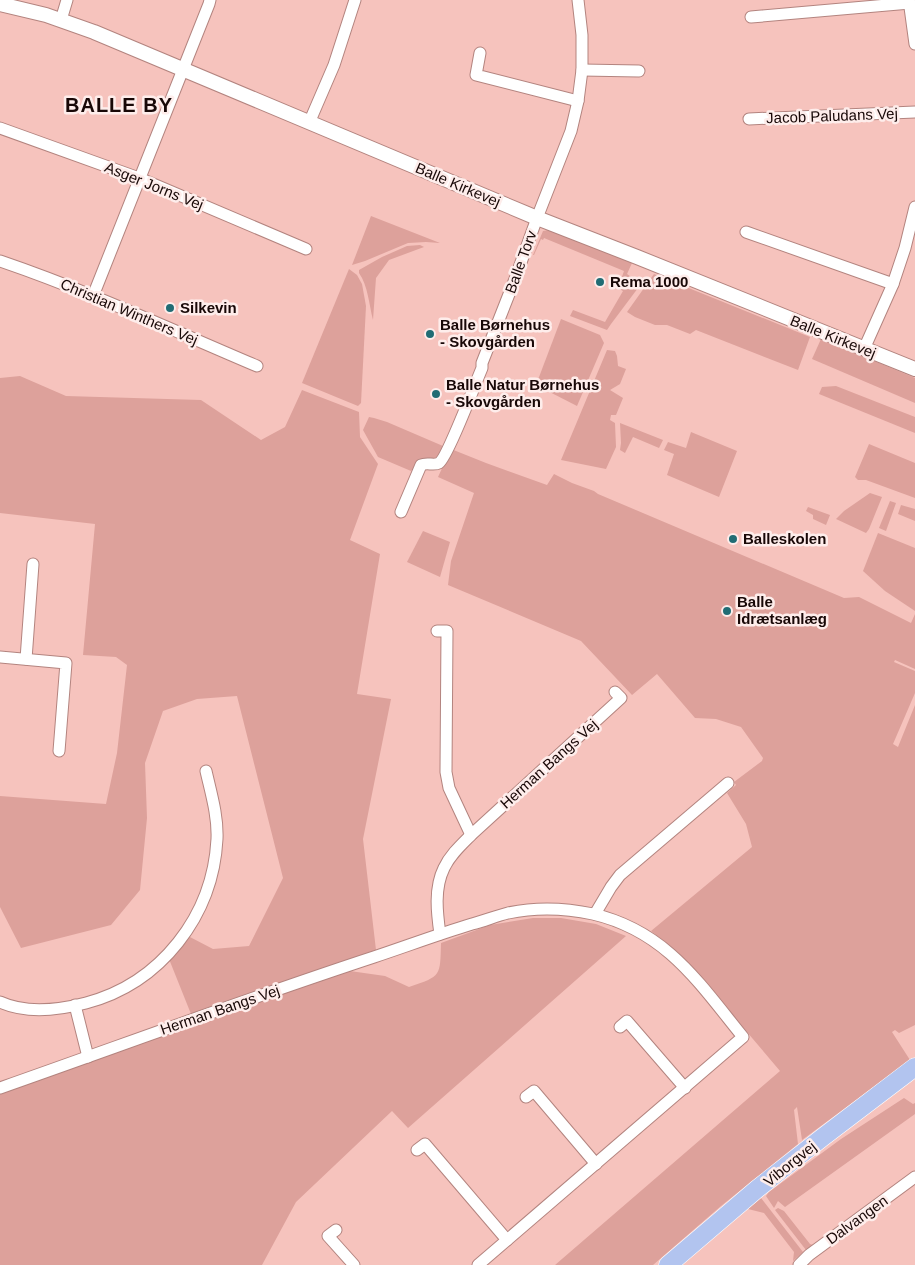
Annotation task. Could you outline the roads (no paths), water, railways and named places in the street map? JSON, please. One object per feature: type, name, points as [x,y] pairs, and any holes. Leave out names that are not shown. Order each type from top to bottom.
[{"type":"main road","name":"Viborgvej","points":[[668,1265],[757,1189],[915,1067]]},
{"type":"street","points":[[61,20],[68,0]]},
{"type":"street","points":[[93,296],[210,0]]},
{"type":"street","points":[[309,123],[334,65],[356,0]]},
{"type":"street","points":[[537,218],[571,131],[578,101],[582,70],[582,35],[578,0]]},
{"type":"street","points":[[751,17],[910,2],[915,44]]},
{"type":"street","name":"Balle Kirkevej","points":[[0,4],[61,20],[94,32],[537,218],[915,369]]},
{"type":"street","points":[[480,53],[476,74],[578,101]]},
{"type":"street","points":[[582,70],[639,70]]},
{"type":"street","name":"Jacob Paludans Vej","points":[[750,119],[915,112]]},
{"type":"street","name":"Asger Jorns Vej","points":[[0,128],[139,178],[306,249]]},
{"type":"street","points":[[864,349],[893,284],[905,248],[915,207]]},
{"type":"street","name":"Balle Torv","points":[[401,512],[421,465],[426,463],[436,464],[441,461],[450,444],[482,368],[482,363],[537,218]]},
{"type":"street","points":[[746,232],[893,284]]},
{"type":"street","name":"Christian Winthers Vej","points":[[0,261],[93,296],[257,366]]},
{"type":"street","points":[[26,659],[33,564]]},
{"type":"street","points":[[437,631],[446,631],[446,772],[449,788],[471,835]]},
{"type":"street","points":[[0,657],[66,663],[59,751]]},
{"type":"street","name":"Herman Bangs Vej","points":[[440,934],[436,913],[438,890],[444,869],[454,853],[471,835],[620,698],[615,692]]},
{"type":"street","points":[[0,1002],[28,1009],[55,1009],[75,1006],[103,998],[154,969],[175,947],[192,924],[205,897],[214,867],[217,837],[214,806],[206,771]]},
{"type":"street","points":[[595,914],[620,875],[728,783]]},
{"type":"street","name":"Herman Bangs Vej","points":[[0,1088],[304,980],[507,913],[541,908],[569,910],[595,914],[622,923],[648,936],[689,971],[743,1037],[478,1265]]},
{"type":"street","points":[[75,1006],[88,1057]]},
{"type":"street","points":[[620,1027],[627,1021],[685,1088]]},
{"type":"street","points":[[526,1097],[534,1091],[596,1164]]},
{"type":"street","points":[[417,1150],[425,1144],[507,1240]]},
{"type":"street","name":"Dalvangen","points":[[798,1265],[915,1177]]},
{"type":"street","points":[[336,1230],[328,1236],[354,1265]]},
{"type":"street","points":[[809,1255],[816,1265]]},
{"type":"place","name":"Rema 1000","points":[[600,282]]},
{"type":"place","name":"Silkevin","points":[[170,308]]},
{"type":"place","name":"Balle Børnehus - Skovgården","points":[[430,334]]},
{"type":"place","name":"Balle Natur Børnehus - Skovgården","points":[[436,394]]},
{"type":"place","name":"Balleskolen","points":[[733,539]]},
{"type":"place","name":"Balle Idrætsanlæg","points":[[727,611]]},
{"type":"district","name":"BALLE BY","points":[[119,105]]}]
